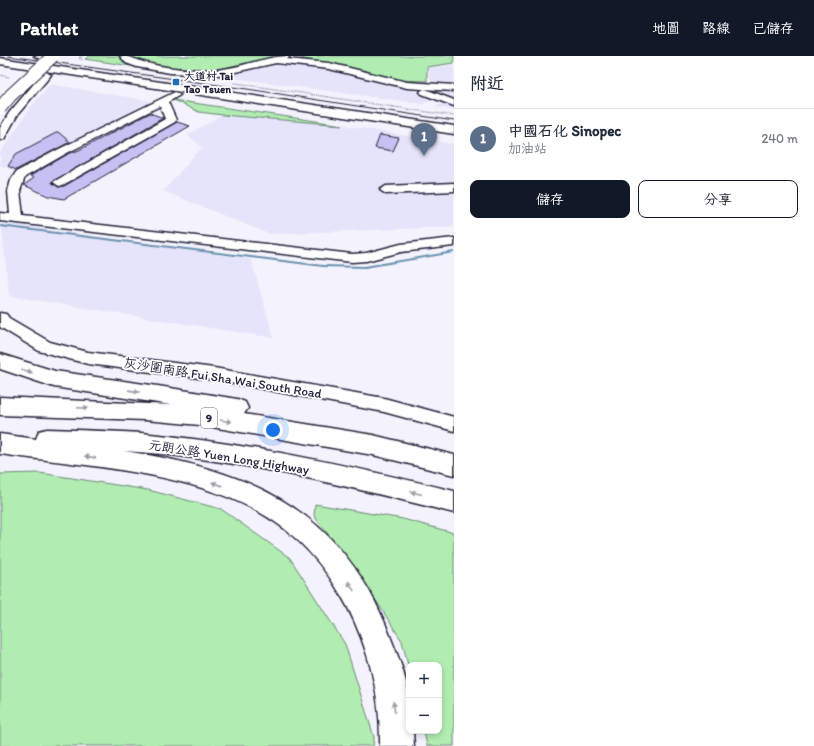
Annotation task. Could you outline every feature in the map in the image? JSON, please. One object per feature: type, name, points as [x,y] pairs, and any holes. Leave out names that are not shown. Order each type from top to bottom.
[{"type":"main road","points":[[1,63],[33,56],[32,59],[45,68],[84,81],[328,116],[454,136]]},
{"type":"main road","points":[[0,108],[11,95],[52,56]]},
{"type":"main road","points":[[0,92],[65,58]]},
{"type":"main road","points":[[1,63],[45,68],[454,130]]},
{"type":"main road","points":[[0,361],[54,379],[172,396],[255,412],[372,445]]},
{"type":"main road","name":"9","points":[[0,406],[145,411],[200,416],[372,445],[454,465]]},
{"type":"main road","name":"元朗公路 Yuen Long Highway","points":[[0,440],[41,438],[140,443],[202,451],[254,459],[364,480],[454,502]]},
{"type":"main road","points":[[0,444],[136,464],[192,476],[254,497],[281,513],[313,539],[340,569],[363,604],[384,659],[390,682],[397,724],[397,746]]},
{"type":"street","points":[[124,56],[128,61],[138,65],[196,72],[228,71],[286,56]]},
{"type":"street","points":[[275,60],[329,66],[407,85],[454,103]]},
{"type":"street","points":[[0,137],[14,113],[45,68]]},
{"type":"street","points":[[407,85],[454,88]]},
{"type":"street","points":[[16,220],[11,180],[63,151],[175,95]]},
{"type":"street","points":[[58,182],[171,120],[163,102]]},
{"type":"street","points":[[0,112],[14,113]]},
{"type":"street","points":[[386,190],[454,187]]},
{"type":"street","points":[[0,217],[352,258],[366,257],[400,248],[454,242]]},
{"type":"street","name":"灰沙圍南路 Fui Sha Wai South Road","points":[[1,321],[44,347],[88,358],[222,375],[384,405],[454,424]]},
{"type":"path","points":[[82,56],[79,58],[83,60]]},
{"type":"path","points":[[232,83],[323,95],[454,116]]},
{"type":"shaded area","points":[[276,65],[325,68],[407,88],[436,99],[423,104],[234,78],[230,74]]},
{"type":"shaded area","points":[[454,65],[454,110],[434,107],[446,100],[430,80],[428,68]]},
{"type":"shaded area","points":[[50,84],[151,101],[118,121],[18,173],[0,165],[0,153],[30,108]]},
{"type":"shaded area","points":[[222,115],[343,125],[454,144],[454,227],[269,234],[163,191],[202,147],[187,135]]},
{"type":"shaded area","points":[[1,223],[251,259],[274,338],[9,296]]},
{"type":"green space","points":[[89,56],[120,56],[122,60],[131,66],[85,59]]},
{"type":"green space","points":[[131,56],[277,56],[241,66],[203,70],[154,65],[136,60]]},
{"type":"green space","points":[[292,56],[454,56],[454,63],[427,67],[427,81],[397,80]]},
{"type":"green space","points":[[173,100],[343,125],[199,112]]},
{"type":"green space","points":[[40,473],[148,490],[221,509],[290,558],[345,644],[374,737],[373,746],[0,746],[0,474]]},
{"type":"green space","points":[[315,504],[403,519],[454,533],[454,746],[427,746],[425,734],[442,734],[442,662],[407,662],[402,641],[361,577],[314,516]]},
{"type":"building","points":[[150,113],[163,118],[52,182],[58,187],[64,186],[177,122],[190,126],[64,199],[48,196],[24,185],[34,178],[30,176],[68,154],[79,150]]},
{"type":"building","points":[[58,132],[70,142],[16,170],[8,166],[16,154]]},
{"type":"building","points":[[380,135],[399,138],[393,151],[375,148]]},
{"type":"waterway","points":[[0,226],[323,266],[365,267],[454,252]]},
{"type":"tram line","points":[[8,56],[247,89],[454,121]]},
{"type":"place","name":"大道村 Tai Tao Tsuen","points":[[176,82]]},
{"type":"place","name":"中國石化 Sinopec","points":[[424,156]]}]
